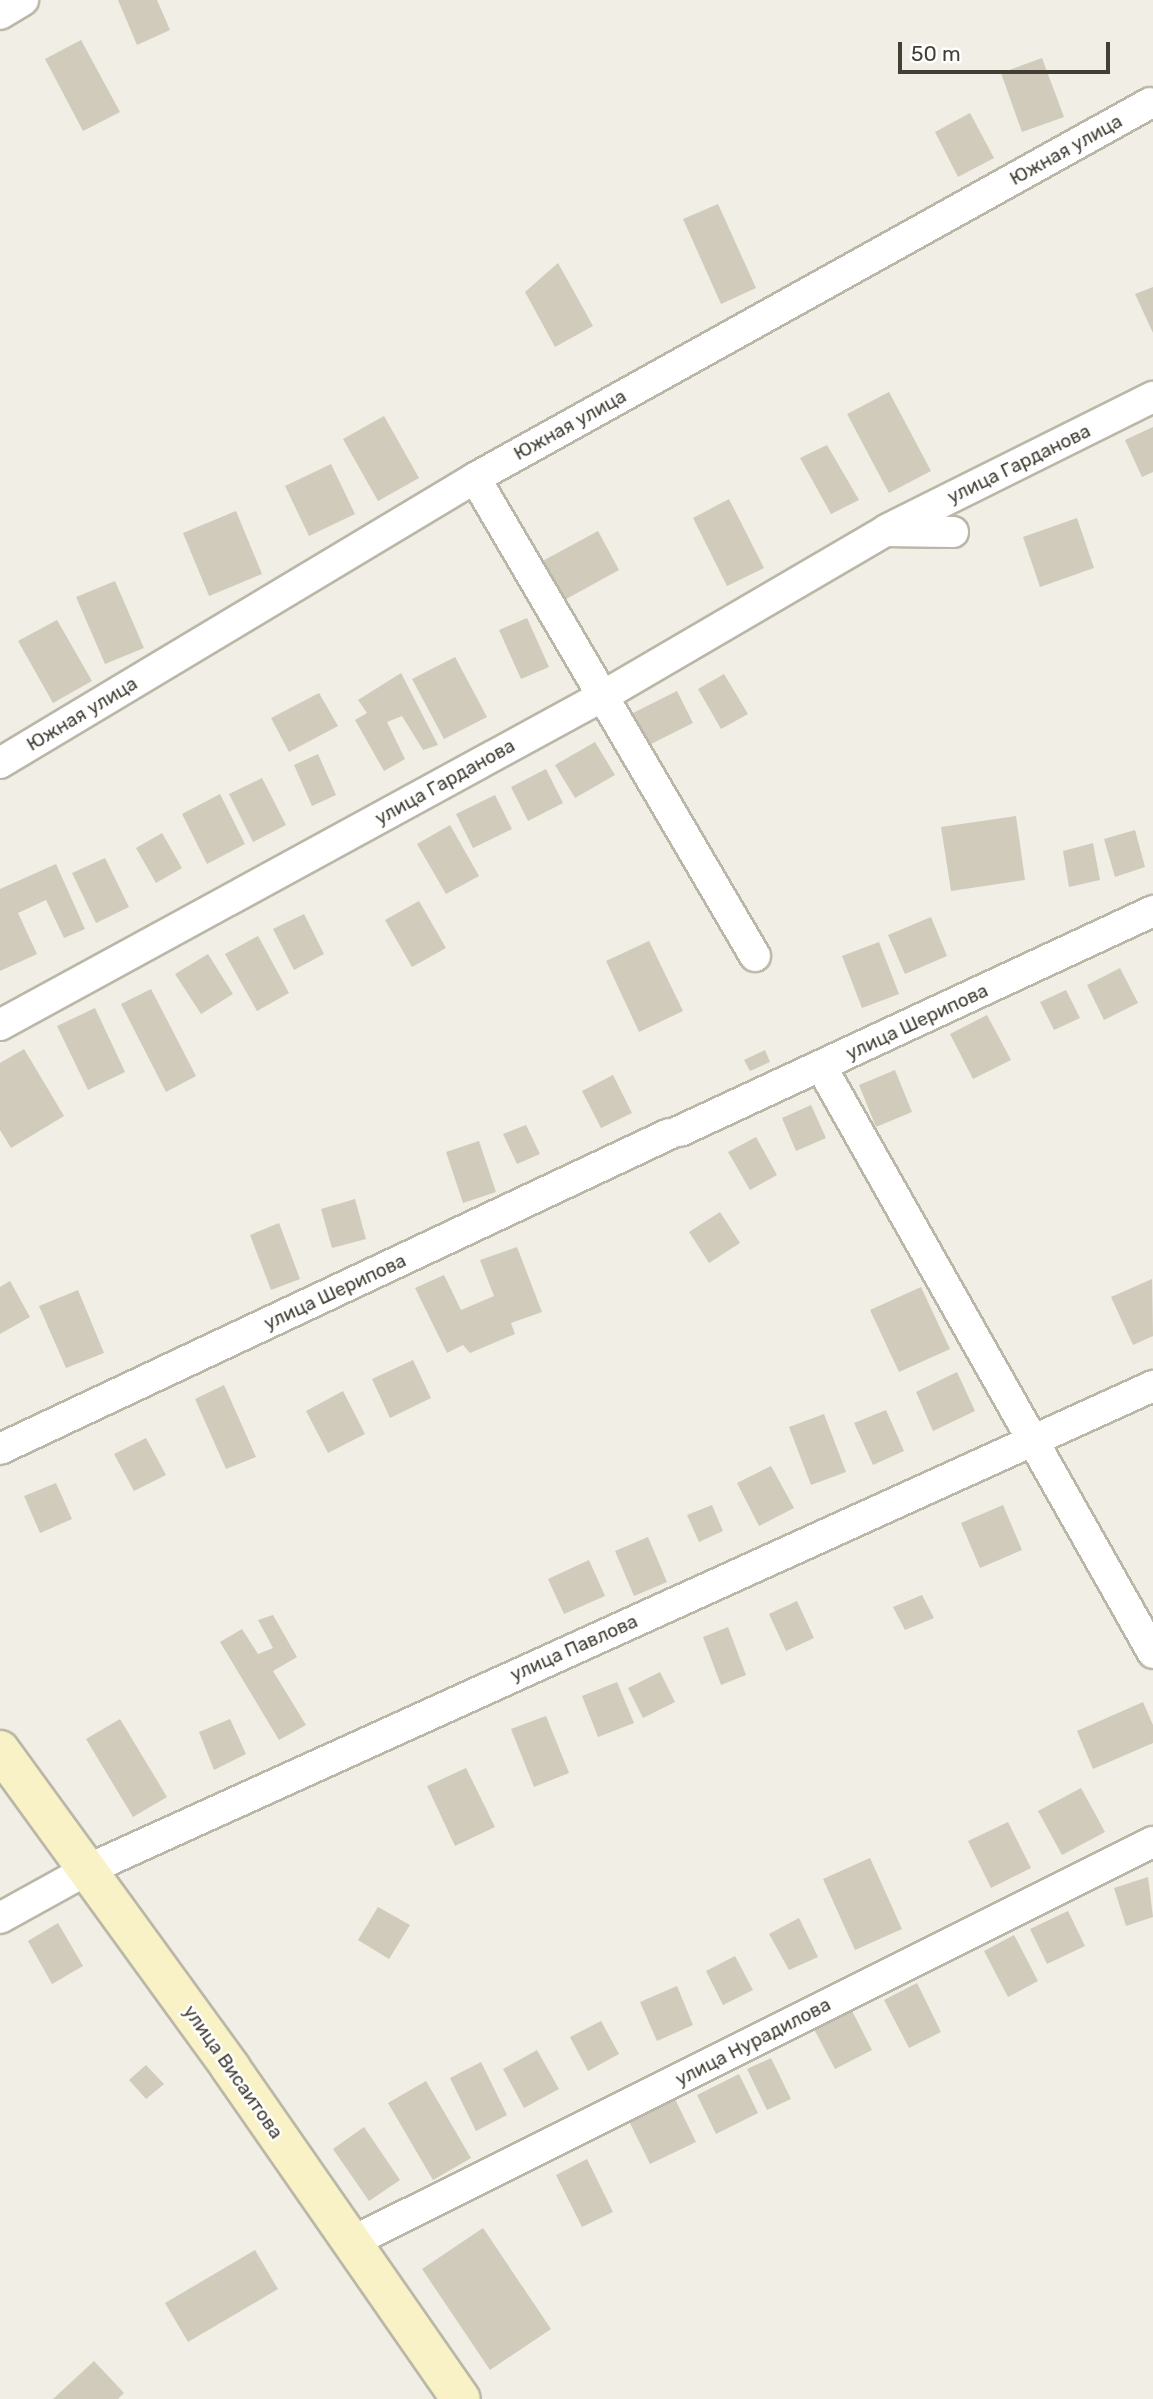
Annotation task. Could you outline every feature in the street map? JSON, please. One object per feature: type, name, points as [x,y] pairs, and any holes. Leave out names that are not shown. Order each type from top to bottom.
[{"type":"street","points":[[0,14],[23,0]]},
{"type":"street","name":"Южная улица","points":[[0,764],[475,478],[1150,103]]},
{"type":"street","name":"улица Гарданова","points":[[0,1025],[603,696],[885,531],[1153,397]]},
{"type":"street","points":[[475,478],[755,956]]},
{"type":"street","name":"улица Гарданова","points":[[885,531],[953,532]]},
{"type":"street","name":"улица Шерипова","points":[[0,1450],[1153,911]]},
{"type":"street","points":[[822,1068],[1036,1440],[1153,1653]]},
{"type":"street","name":"улица Павлова","points":[[0,1918],[87,1870],[1153,1385]]},
{"type":"street","name":"улица Висаитова","points":[[0,1750],[461,2399]]},
{"type":"street","name":"улица Нурадилова","points":[[352,2242],[1153,1842]]},
{"type":"building","points":[[118,0],[157,0],[170,30],[137,45]]},
{"type":"building","points":[[81,40],[120,112],[83,131],[45,59]]},
{"type":"building","points":[[1042,58],[1064,117],[1022,132],[1001,73]]},
{"type":"building","points":[[970,113],[994,158],[958,177],[935,132]]},
{"type":"building","points":[[718,204],[756,288],[721,304],[683,219]]},
{"type":"building","points":[[558,263],[593,326],[555,347],[525,292]]},
{"type":"building","points":[[1153,287],[1153,333],[1135,294]]},
{"type":"building","points":[[889,392],[931,471],[889,493],[847,414]]},
{"type":"building","points":[[384,416],[419,478],[378,501],[343,439]]},
{"type":"building","points":[[1153,427],[1153,472],[1142,477],[1125,440]]},
{"type":"building","points":[[827,445],[859,500],[831,514],[800,458]]},
{"type":"building","points":[[331,464],[355,514],[309,536],[285,486]]},
{"type":"building","points":[[729,499],[764,568],[727,586],[693,518]]},
{"type":"building","points":[[236,511],[262,574],[209,596],[183,533]]},
{"type":"building","points":[[1077,518],[1094,568],[1040,587],[1023,537]]},
{"type":"building","points":[[598,531],[619,570],[559,603],[537,564]]},
{"type":"building","points":[[115,581],[144,648],[105,664],[76,597]]},
{"type":"building","points":[[527,618],[549,667],[521,679],[499,630]]},
{"type":"building","points":[[57,620],[92,681],[53,703],[18,641]]},
{"type":"building","points":[[455,657],[487,717],[444,739],[412,679]]},
{"type":"building","points":[[401,673],[438,745],[423,750],[402,716],[387,722],[405,759],[384,771],[355,720],[367,713],[358,700]]},
{"type":"building","points":[[724,674],[748,714],[721,729],[698,689]]},
{"type":"building","points":[[677,691],[693,723],[647,746],[631,714]]},
{"type":"building","points":[[319,693],[338,726],[289,752],[271,718]]},
{"type":"building","points":[[595,742],[615,775],[575,798],[555,765]]},
{"type":"building","points":[[318,754],[336,795],[312,806],[294,765]]},
{"type":"building","points":[[546,769],[563,803],[528,821],[511,787]]},
{"type":"building","points":[[262,778],[286,825],[253,842],[229,794]]},
{"type":"building","points":[[220,794],[245,844],[207,864],[182,814]]},
{"type":"building","points":[[495,795],[512,829],[473,848],[456,814]]},
{"type":"building","points":[[1016,816],[1025,880],[951,891],[941,827]]},
{"type":"building","points":[[450,825],[479,876],[446,894],[417,844]]},
{"type":"building","points":[[1135,830],[1145,867],[1115,877],[1104,839]]},
{"type":"building","points":[[162,833],[182,868],[156,883],[136,848]]},
{"type":"building","points":[[1093,843],[1100,880],[1069,887],[1063,851]]},
{"type":"building","points":[[105,858],[129,907],[96,923],[72,873]]},
{"type":"building","points":[[56,864],[85,929],[64,938],[46,900],[18,913],[37,954],[0,971],[0,889]]},
{"type":"building","points":[[419,901],[446,948],[412,967],[385,920]]},
{"type":"building","points":[[304,914],[324,954],[294,970],[273,929]]},
{"type":"building","points":[[931,917],[947,956],[905,974],[888,935]]},
{"type":"building","points":[[258,936],[289,993],[257,1011],[225,954]]},
{"type":"building","points":[[649,941],[683,1011],[639,1032],[606,961]]},
{"type":"building","points":[[879,942],[899,994],[862,1008],[842,956]]},
{"type":"building","points":[[208,954],[233,994],[201,1014],[175,974]]},
{"type":"building","points":[[1120,968],[1138,1003],[1104,1020],[1087,985]]},
{"type":"building","points":[[151,989],[196,1076],[166,1092],[121,1004]]},
{"type":"building","points":[[1066,990],[1080,1018],[1054,1030],[1040,1002]]},
{"type":"building","points":[[95,1008],[125,1072],[88,1090],[57,1026]]},
{"type":"building","points":[[987,1015],[1011,1060],[973,1079],[950,1034]]},
{"type":"building","points":[[24,1049],[64,1116],[11,1148],[0,1130],[0,1063]]},
{"type":"building","points":[[765,1050],[770,1062],[750,1071],[744,1060]]},
{"type":"building","points":[[895,1070],[912,1112],[876,1127],[859,1085]]},
{"type":"building","points":[[613,1075],[632,1113],[601,1128],[582,1091]]},
{"type":"building","points":[[811,1105],[826,1138],[796,1151],[782,1118]]},
{"type":"building","points":[[526,1125],[540,1154],[517,1164],[503,1134]]},
{"type":"building","points":[[756,1137],[777,1175],[750,1190],[728,1152]]},
{"type":"building","points":[[479,1141],[496,1192],[463,1203],[446,1152]]},
{"type":"building","points":[[355,1199],[366,1239],[332,1248],[321,1209]]},
{"type":"building","points":[[720,1212],[740,1243],[709,1263],[689,1232]]},
{"type":"building","points":[[279,1223],[300,1279],[271,1290],[250,1235]]},
{"type":"building","points":[[517,1247],[542,1312],[511,1323],[515,1334],[470,1353],[463,1345],[447,1353],[415,1288],[444,1275],[461,1310],[494,1296],[480,1260]]},
{"type":"building","points":[[1152,1279],[1153,1336],[1133,1345],[1111,1297]]},
{"type":"building","points":[[10,1281],[30,1317],[0,1334],[0,1287]]},
{"type":"building","points":[[921,1287],[950,1349],[899,1372],[870,1310]]},
{"type":"building","points":[[78,1290],[104,1353],[66,1368],[39,1306]]},
{"type":"building","points":[[413,1360],[431,1398],[390,1418],[372,1379]]},
{"type":"building","points":[[957,1372],[975,1411],[933,1431],[916,1392]]},
{"type":"building","points":[[224,1385],[256,1457],[226,1469],[195,1399]]},
{"type":"building","points":[[343,1391],[365,1434],[328,1453],[306,1411]]},
{"type":"building","points":[[886,1410],[904,1451],[873,1465],[854,1423]]},
{"type":"building","points":[[824,1414],[846,1472],[811,1485],[789,1427]]},
{"type":"building","points":[[146,1438],[166,1475],[134,1491],[114,1454]]},
{"type":"building","points":[[771,1466],[794,1508],[759,1526],[737,1483]]},
{"type":"building","points":[[56,1483],[72,1519],[40,1533],[24,1496]]},
{"type":"building","points":[[712,1505],[723,1531],[699,1542],[687,1515]]},
{"type":"building","points":[[1003,1505],[1022,1550],[980,1568],[961,1523]]},
{"type":"building","points":[[648,1537],[667,1582],[634,1596],[615,1551]]},
{"type":"building","points":[[589,1560],[605,1596],[564,1614],[548,1579]]},
{"type":"building","points":[[922,1595],[934,1618],[905,1630],[893,1607]]},
{"type":"building","points":[[797,1601],[814,1638],[786,1651],[769,1614]]},
{"type":"building","points":[[273,1615],[297,1657],[273,1671],[306,1725],[279,1740],[220,1642],[242,1629],[258,1654],[273,1648],[258,1620]]},
{"type":"building","points":[[728,1627],[746,1675],[721,1685],[703,1637]]},
{"type":"building","points":[[660,1672],[675,1702],[643,1718],[628,1688]]},
{"type":"building","points":[[617,1682],[634,1723],[598,1737],[582,1696]]},
{"type":"building","points":[[1143,1702],[1153,1725],[1153,1743],[1093,1769],[1077,1731]]},
{"type":"building","points":[[546,1716],[569,1773],[534,1787],[511,1729]]},
{"type":"building","points":[[120,1719],[167,1797],[133,1817],[86,1739]]},
{"type":"building","points":[[230,1719],[246,1754],[214,1770],[199,1732]]},
{"type":"building","points":[[466,1768],[495,1827],[455,1846],[427,1786]]},
{"type":"building","points":[[1081,1788],[1105,1832],[1062,1855],[1038,1811]]},
{"type":"building","points":[[1008,1822],[1031,1868],[991,1888],[968,1841]]},
{"type":"building","points":[[870,1858],[902,1929],[855,1950],[823,1879]]},
{"type":"building","points":[[1148,1877],[1153,1917],[1126,1926],[1114,1888]]},
{"type":"building","points":[[378,1907],[410,1925],[389,1959],[358,1940]]},
{"type":"building","points":[[1068,1911],[1085,1946],[1047,1964],[1030,1929]]},
{"type":"building","points":[[799,1918],[818,1957],[789,1970],[769,1934]]},
{"type":"building","points":[[58,1923],[83,1966],[52,1984],[28,1941]]},
{"type":"building","points":[[1014,1935],[1038,1981],[1008,1997],[984,1951]]},
{"type":"building","points":[[735,1956],[753,1990],[723,2005],[706,1971]]},
{"type":"building","points":[[917,1983],[941,2032],[909,2048],[884,2000]]},
{"type":"building","points":[[677,1986],[693,2025],[657,2041],[640,2002]]},
{"type":"building","points":[[851,2009],[872,2050],[835,2069],[814,2029]]},
{"type":"building","points":[[601,2021],[619,2054],[588,2071],[570,2037]]},
{"type":"building","points":[[537,2050],[559,2089],[524,2108],[503,2069]]},
{"type":"building","points":[[771,2058],[791,2099],[767,2110],[747,2069]]},
{"type":"building","points":[[481,2062],[507,2115],[476,2131],[450,2078]]},
{"type":"building","points":[[146,2065],[164,2084],[146,2099],[129,2080]]},
{"type":"building","points":[[739,2074],[758,2113],[716,2134],[697,2095]]},
{"type":"building","points":[[426,2081],[471,2158],[433,2180],[388,2103]]},
{"type":"building","points":[[675,2099],[696,2142],[650,2164],[629,2121]]},
{"type":"building","points":[[364,2127],[400,2180],[369,2201],[333,2149]]},
{"type":"building","points":[[587,2159],[613,2212],[582,2227],[556,2175]]},
{"type":"building","points":[[483,2228],[551,2329],[490,2370],[422,2269]]},
{"type":"building","points":[[255,2250],[278,2289],[188,2342],[165,2303]]},
{"type":"building","points":[[94,2361],[124,2393],[118,2399],[53,2399]]}]
